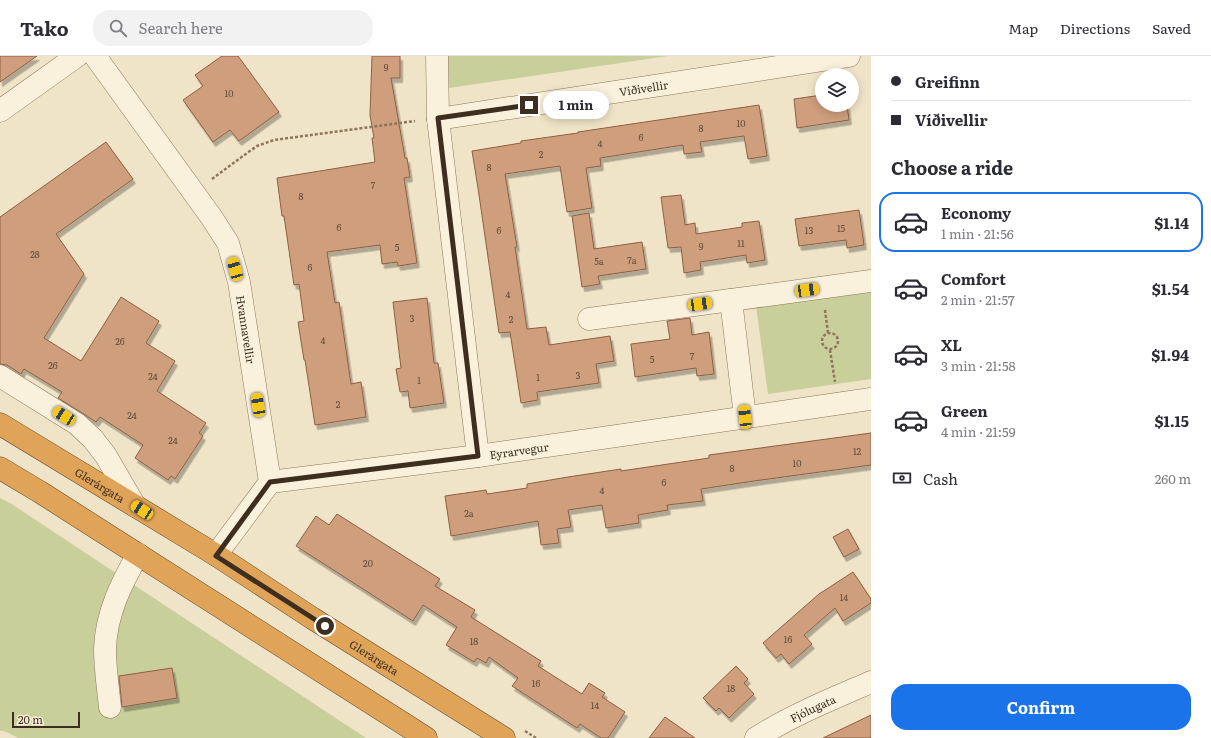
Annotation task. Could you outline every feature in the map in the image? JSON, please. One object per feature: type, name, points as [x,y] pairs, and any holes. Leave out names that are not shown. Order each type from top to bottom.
[{"type":"highway","name":"Glerárgata","points":[[0,424],[216,556],[504,738]]},
{"type":"highway","points":[[0,468],[138,554],[426,738]]},
{"type":"street","points":[[0,111],[77,56]]},
{"type":"street","name":"Hvannavellir","points":[[95,56],[212,218],[228,243],[239,282],[270,482]]},
{"type":"street","points":[[437,56],[438,118],[478,456]]},
{"type":"street","name":"Víðivellir","points":[[438,118],[849,56]]},
{"type":"street","points":[[589,319],[871,281]]},
{"type":"street","points":[[731,300],[745,417]]},
{"type":"street","points":[[0,376],[77,424],[93,439],[106,456],[135,506]]},
{"type":"street","name":"Eyrarvegur","points":[[270,482],[478,456],[871,399]]},
{"type":"street","points":[[216,556],[270,482]]},
{"type":"street","points":[[110,707],[105,649],[106,633],[114,600],[138,554]]},
{"type":"street","name":"Fjólugata","points":[[756,738],[768,730],[808,710],[871,682]]},
{"type":"path","points":[[194,193],[242,156],[258,146],[274,140],[438,118]]},
{"type":"path","points":[[829,333],[835,334],[838,340],[838,345],[831,350],[825,348],[822,343],[822,338],[829,333]]},
{"type":"green space","points":[[447,56],[668,56],[449,88]]},
{"type":"green space","points":[[871,290],[871,379],[768,394],[756,306]]},
{"type":"green space","points":[[0,498],[10,503],[366,738],[18,738],[4,731],[0,731]]},
{"type":"building","points":[[0,56],[37,56],[0,82]]},
{"type":"building","points":[[222,56],[238,56],[279,112],[239,141],[230,130],[213,142],[183,100],[203,86],[195,75]]},
{"type":"building","points":[[372,56],[400,56],[400,78],[391,78],[405,158],[407,158],[410,177],[404,178],[417,263],[398,266],[397,262],[382,264],[380,245],[327,252],[335,303],[339,302],[351,384],[361,382],[366,417],[315,425],[298,322],[304,321],[299,284],[294,285],[277,178],[375,162],[372,138],[374,138],[370,115]]},
{"type":"building","points":[[815,96],[815,112],[848,112],[849,120],[797,128],[794,99]]},
{"type":"building","points":[[759,105],[767,156],[748,159],[744,136],[700,142],[702,152],[684,154],[683,145],[600,158],[601,166],[586,168],[592,208],[567,212],[560,166],[505,174],[517,247],[515,247],[527,329],[546,327],[549,345],[610,336],[614,361],[596,364],[599,383],[537,392],[538,400],[521,403],[510,332],[499,333],[472,151],[521,143],[521,141]]},
{"type":"building","points":[[106,142],[133,179],[56,234],[84,274],[44,338],[81,361],[121,297],[159,321],[146,343],[175,361],[157,391],[206,423],[199,433],[203,436],[175,479],[171,476],[168,480],[135,458],[143,445],[100,417],[96,422],[58,398],[62,392],[24,369],[21,374],[7,365],[0,364],[0,217]]},
{"type":"building","points":[[681,195],[685,225],[695,223],[696,234],[742,227],[742,223],[759,221],[765,260],[747,263],[746,255],[700,262],[701,270],[684,273],[681,247],[668,248],[661,197]]},
{"type":"building","points":[[859,210],[864,245],[847,248],[846,240],[799,246],[795,219]]},
{"type":"building","points":[[589,213],[594,249],[642,242],[646,269],[598,276],[600,284],[582,287],[572,216]]},
{"type":"building","points":[[427,298],[434,363],[438,363],[444,403],[410,408],[408,391],[400,392],[396,369],[401,368],[393,302]]},
{"type":"building","points":[[690,318],[692,335],[709,332],[714,374],[697,376],[696,368],[635,377],[631,344],[670,339],[667,321]]},
{"type":"building","points":[[871,433],[871,465],[701,489],[703,501],[667,505],[668,510],[638,515],[639,523],[606,528],[602,505],[568,510],[571,527],[557,529],[559,543],[541,545],[538,521],[451,536],[445,496],[486,490],[487,494],[527,488],[527,484],[568,477],[621,469],[621,471],[709,458],[709,455]]},
{"type":"building","points":[[337,514],[440,579],[435,586],[475,610],[471,617],[541,661],[538,666],[582,694],[589,683],[605,693],[602,697],[625,712],[608,738],[601,738],[580,724],[577,728],[512,686],[518,678],[489,657],[486,663],[477,658],[474,662],[446,645],[457,627],[423,605],[413,621],[296,546],[316,516],[329,525]]},
{"type":"building","points":[[848,529],[859,549],[844,557],[833,537]]},
{"type":"building","points":[[853,572],[871,599],[871,603],[843,621],[835,608],[804,635],[812,644],[789,664],[781,654],[776,658],[763,643],[819,594]]},
{"type":"building","points":[[736,666],[748,679],[744,683],[754,694],[729,718],[719,708],[716,711],[703,698]]},
{"type":"building","points":[[172,668],[177,698],[122,707],[119,676]]},
{"type":"building","points":[[871,715],[871,738],[823,738]]},
{"type":"building","points":[[665,717],[695,738],[649,738]]},
{"type":"route","points":[[325,626],[216,556],[270,482],[478,456],[438,118],[529,105]]}]
